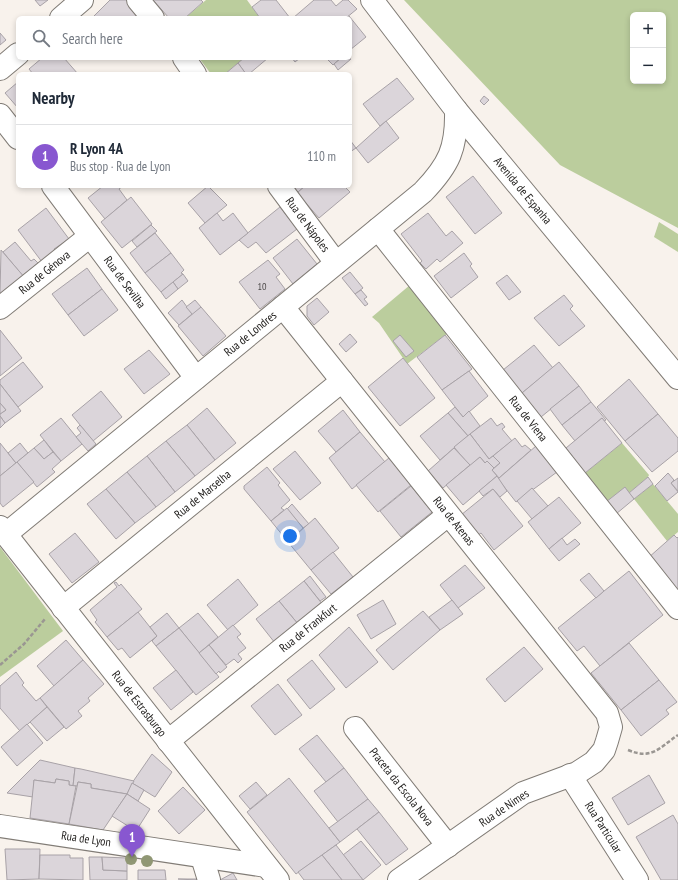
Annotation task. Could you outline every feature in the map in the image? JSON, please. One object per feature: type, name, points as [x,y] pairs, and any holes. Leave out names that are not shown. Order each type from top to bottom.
[{"type":"street","points":[[63,16],[82,0]]},
{"type":"street","points":[[138,0],[151,16]]},
{"type":"street","name":"Avenida de Espanha","points":[[372,0],[456,110],[678,378]]},
{"type":"street","points":[[0,69],[16,56]]},
{"type":"street","points":[[185,60],[194,72]]},
{"type":"street","name":"Rua de Londres","points":[[3,531],[196,378],[423,192],[447,163],[456,137],[456,110]]},
{"type":"street","points":[[0,115],[16,135]]},
{"type":"street","name":"Rua de Sevilha","points":[[54,188],[196,378]]},
{"type":"street","name":"Rua de Nápoles","points":[[280,188],[336,263]]},
{"type":"street","name":"Rua de Viena","points":[[378,229],[678,608]]},
{"type":"street","name":"Rua de Génova","points":[[0,308],[90,236]]},
{"type":"street","name":"Rua de Atenas","points":[[283,307],[607,713],[611,727],[607,741]]},
{"type":"street","name":"Rua de Marselha","points":[[55,612],[342,381]]},
{"type":"street","name":"Rua de Frankfurt","points":[[168,741],[448,515]]},
{"type":"street","name":"Rua de Estrasburgo","points":[[3,531],[55,612],[168,741],[272,873]]},
{"type":"street","name":"Praceta da Escola Nova","points":[[355,728],[448,846]]},
{"type":"street","name":"Rua de Nimes","points":[[399,880],[523,793],[584,769],[594,762],[604,750],[607,741]]},
{"type":"street","name":"Rua Particular","points":[[570,775],[637,880]]},
{"type":"street","name":"Rua de Lyon","points":[[0,826],[202,856],[272,873]]},
{"type":"street","points":[[202,856],[209,880]]},
{"type":"path","points":[[0,665],[24,644],[55,612]]},
{"type":"path","points":[[607,741],[644,755],[651,753],[678,735]]},
{"type":"green space","points":[[206,0],[247,0],[259,16],[187,16]]},
{"type":"green space","points":[[404,0],[678,0],[678,228],[560,165]]},
{"type":"green space","points":[[200,60],[242,60],[227,72],[210,72]]},
{"type":"green space","points":[[659,222],[678,234],[678,252],[654,237]]},
{"type":"green space","points":[[410,285],[448,333],[407,364],[379,323],[372,317]]},
{"type":"green space","points":[[622,443],[649,475],[629,493],[607,501],[585,473]]},
{"type":"green space","points":[[653,484],[678,514],[678,532],[667,541],[634,499]]},
{"type":"green space","points":[[0,547],[63,631],[0,677]]},
{"type":"building","points":[[35,0],[48,0],[40,6]]},
{"type":"building","points":[[110,0],[127,0],[140,16],[94,16]]},
{"type":"building","points":[[153,0],[201,0],[203,2],[187,16],[167,16]]},
{"type":"building","points":[[261,0],[276,0],[288,16],[259,16],[252,7]]},
{"type":"building","points":[[314,0],[331,0],[336,6],[343,0],[348,0],[357,9],[348,16],[295,16]]},
{"type":"building","points":[[352,20],[366,37],[352,48]]},
{"type":"building","points":[[0,33],[6,40],[0,45]]},
{"type":"building","points":[[40,60],[66,60],[76,72],[31,72],[29,69]]},
{"type":"building","points":[[242,60],[266,60],[251,72],[245,72],[238,63]]},
{"type":"building","points":[[328,60],[339,60],[333,65]]},
{"type":"building","points":[[339,60],[350,60],[338,70],[334,64]]},
{"type":"building","points":[[238,63],[245,72],[227,72]]},
{"type":"building","points":[[397,78],[414,99],[380,126],[363,104]]},
{"type":"building","points":[[16,84],[16,106],[5,93]]},
{"type":"building","points":[[484,96],[489,100],[484,105],[480,101]]},
{"type":"building","points":[[386,121],[399,138],[368,163],[356,148]]},
{"type":"building","points":[[352,143],[356,148],[352,151]]},
{"type":"building","points":[[473,176],[502,213],[475,234],[446,197]]},
{"type":"building","points":[[100,188],[120,188],[119,189],[127,200],[105,219],[88,198]]},
{"type":"building","points":[[206,188],[210,188],[227,205],[205,223],[188,203]]},
{"type":"building","points":[[293,188],[303,188],[297,193]]},
{"type":"building","points":[[303,188],[346,188],[350,192],[319,218],[297,193]]},
{"type":"building","points":[[131,197],[152,224],[122,248],[101,222]]},
{"type":"building","points":[[280,207],[297,229],[266,253],[256,242],[248,248],[239,240]]},
{"type":"building","points":[[46,208],[69,239],[54,249],[56,252],[42,262],[18,230]]},
{"type":"building","points":[[217,213],[223,221],[233,213],[248,233],[220,255],[199,228]]},
{"type":"building","points":[[428,213],[446,236],[452,231],[463,243],[440,262],[437,259],[426,269],[420,263],[422,261],[401,234]]},
{"type":"building","points":[[151,225],[157,231],[137,247],[132,241]]},
{"type":"building","points":[[155,233],[171,253],[145,273],[130,253]]},
{"type":"building","points":[[297,239],[317,264],[293,284],[273,258]]},
{"type":"building","points":[[15,242],[31,261],[34,259],[38,263],[23,276],[3,252]]},
{"type":"building","points":[[1,250],[25,278],[3,296],[0,294]]},
{"type":"building","points":[[171,253],[184,270],[181,273],[183,274],[161,292],[145,273]]},
{"type":"building","points":[[464,253],[472,264],[470,266],[478,277],[451,298],[434,276]]},
{"type":"building","points":[[268,260],[280,274],[276,277],[285,289],[260,309],[239,282]]},
{"type":"building","points":[[87,268],[102,289],[68,315],[52,294]]},
{"type":"building","points":[[350,272],[363,288],[355,294],[342,278]]},
{"type":"building","points":[[183,274],[188,281],[178,289],[173,282]]},
{"type":"building","points":[[507,275],[521,292],[509,300],[496,283]]},
{"type":"building","points":[[173,282],[178,289],[166,299],[161,292]]},
{"type":"building","points":[[102,289],[118,310],[84,336],[68,315]]},
{"type":"building","points":[[361,290],[367,297],[364,299],[368,304],[365,306],[355,294]]},
{"type":"building","points":[[564,295],[573,306],[570,309],[585,326],[559,346],[534,318]]},
{"type":"building","points":[[317,298],[329,312],[314,325],[307,316],[307,306]]},
{"type":"building","points":[[182,300],[192,314],[179,325],[168,313]]},
{"type":"building","points":[[195,300],[201,307],[193,315],[186,307]]},
{"type":"building","points":[[201,307],[226,336],[203,356],[178,326]]},
{"type":"building","points":[[0,330],[22,358],[0,376]]},
{"type":"building","points":[[350,334],[357,342],[346,352],[339,344]]},
{"type":"building","points":[[400,335],[414,351],[406,357],[393,341]]},
{"type":"building","points":[[445,335],[472,369],[442,390],[417,357]]},
{"type":"building","points":[[534,345],[553,368],[522,393],[503,370]]},
{"type":"building","points":[[149,350],[170,374],[144,394],[124,369]]},
{"type":"building","points":[[403,358],[435,398],[400,426],[368,387]]},
{"type":"building","points":[[23,362],[43,387],[18,407],[0,384],[0,380]]},
{"type":"building","points":[[559,362],[579,386],[541,417],[522,393]]},
{"type":"building","points":[[469,371],[488,396],[463,417],[442,390]]},
{"type":"building","points":[[629,379],[658,414],[625,441],[597,407]]},
{"type":"building","points":[[0,384],[21,411],[5,423],[0,416],[0,414],[6,410],[0,403]]},
{"type":"building","points":[[579,386],[591,402],[562,425],[550,409]]},
{"type":"building","points":[[101,391],[122,417],[93,441],[72,415]]},
{"type":"building","points":[[591,402],[606,420],[604,421],[602,418],[575,441],[562,425]]},
{"type":"building","points":[[0,403],[6,410],[0,414]]},
{"type":"building","points":[[455,407],[463,417],[469,411],[480,426],[468,436],[448,413]]},
{"type":"building","points":[[207,408],[236,443],[215,460],[187,425]]},
{"type":"building","points":[[343,410],[360,432],[336,452],[318,431]]},
{"type":"building","points":[[448,413],[468,436],[440,460],[420,436]]},
{"type":"building","points":[[658,414],[678,438],[678,451],[652,472],[625,441]]},
{"type":"building","points":[[0,416],[5,423],[0,428]]},
{"type":"building","points":[[61,418],[82,444],[61,461],[40,435]]},
{"type":"building","points":[[491,418],[497,426],[502,423],[505,427],[502,429],[512,441],[489,459],[470,434]]},
{"type":"building","points":[[602,418],[622,443],[585,473],[566,448]]},
{"type":"building","points":[[80,425],[96,444],[88,451],[76,437],[81,433],[77,428]]},
{"type":"building","points":[[187,425],[215,460],[195,476],[166,441]]},
{"type":"building","points":[[360,432],[385,462],[352,489],[329,458]]},
{"type":"building","points":[[470,434],[489,459],[493,456],[500,463],[494,468],[487,461],[485,463],[480,457],[470,466],[454,447]]},
{"type":"building","points":[[515,438],[522,447],[525,445],[531,450],[499,478],[492,470],[500,463],[493,456]]},
{"type":"building","points":[[44,440],[53,452],[44,459],[34,448]]},
{"type":"building","points":[[166,441],[195,476],[175,492],[147,456]]},
{"type":"building","points":[[0,443],[16,463],[0,476]]},
{"type":"building","points":[[20,443],[28,453],[16,463],[8,453]]},
{"type":"building","points":[[536,446],[557,472],[516,502],[498,479]]},
{"type":"building","points":[[34,448],[44,459],[53,452],[61,461],[52,469],[55,472],[37,487],[17,462]]},
{"type":"building","points":[[454,448],[470,465],[443,488],[428,471]]},
{"type":"building","points":[[295,451],[321,483],[300,500],[273,469]]},
{"type":"building","points":[[147,456],[175,492],[156,507],[127,472]]},
{"type":"building","points":[[480,457],[485,463],[487,461],[494,468],[492,470],[497,476],[463,505],[446,485]]},
{"type":"building","points":[[389,458],[411,485],[378,512],[356,485]]},
{"type":"building","points":[[17,462],[34,482],[3,507],[0,503],[0,476]]},
{"type":"building","points":[[267,467],[280,483],[278,485],[290,500],[281,508],[284,510],[271,521],[244,489],[244,486]]},
{"type":"building","points":[[127,472],[156,507],[135,523],[106,489]]},
{"type":"building","points":[[668,473],[674,480],[671,483],[678,492],[667,501],[655,486]]},
{"type":"building","points":[[497,476],[507,491],[500,497],[493,489],[483,496],[479,491]]},
{"type":"building","points":[[648,477],[653,484],[634,499],[629,493]]},
{"type":"building","points":[[678,478],[678,491],[671,483]]},
{"type":"building","points":[[411,486],[432,512],[401,537],[380,511]]},
{"type":"building","points":[[625,487],[634,499],[616,514],[606,502]]},
{"type":"building","points":[[532,488],[548,506],[532,519],[517,501]]},
{"type":"building","points":[[106,489],[135,523],[116,539],[87,504]]},
{"type":"building","points":[[493,489],[523,526],[494,550],[481,533],[477,536],[461,515]]},
{"type":"building","points":[[559,497],[581,523],[549,549],[528,522]]},
{"type":"building","points":[[292,504],[309,524],[303,528],[287,509]]},
{"type":"building","points":[[287,508],[303,528],[288,542],[271,521]]},
{"type":"building","points":[[315,518],[339,548],[311,570],[288,542]]},
{"type":"building","points":[[75,533],[99,562],[72,583],[49,554]]},
{"type":"building","points":[[674,535],[677,538],[678,537],[678,590],[648,558]]},
{"type":"building","points":[[562,538],[567,545],[575,539],[580,544],[559,561],[549,549]]},
{"type":"building","points":[[333,552],[353,577],[331,594],[311,570]]},
{"type":"building","points":[[465,565],[485,588],[458,608],[440,585]]},
{"type":"building","points":[[629,571],[663,615],[600,666],[584,646],[577,651],[558,628]]},
{"type":"building","points":[[589,573],[604,591],[596,598],[580,580]]},
{"type":"building","points":[[310,576],[326,597],[320,601],[304,581]]},
{"type":"building","points":[[238,579],[258,605],[228,630],[207,605]]},
{"type":"building","points":[[304,581],[323,605],[298,624],[279,601]]},
{"type":"building","points":[[116,582],[119,586],[121,584],[142,609],[107,637],[95,622],[97,620],[90,610],[117,587],[114,583]]},
{"type":"building","points":[[383,600],[396,624],[371,639],[357,615]]},
{"type":"building","points":[[452,600],[463,614],[440,630],[429,617]]},
{"type":"building","points":[[279,601],[298,624],[275,643],[256,619]]},
{"type":"building","points":[[423,611],[440,630],[393,670],[376,650]]},
{"type":"building","points":[[138,612],[157,636],[130,658],[122,648],[118,650],[107,637]]},
{"type":"building","points":[[167,613],[179,628],[156,646],[152,641],[157,636],[150,627]]},
{"type":"building","points":[[198,613],[218,637],[199,653],[179,628]]},
{"type":"building","points":[[233,625],[241,634],[237,637],[246,648],[238,654],[242,659],[238,663],[234,659],[226,665],[209,645]]},
{"type":"building","points":[[349,627],[378,662],[346,688],[319,655]]},
{"type":"building","points":[[179,628],[219,677],[196,695],[156,646]]},
{"type":"building","points":[[66,640],[83,660],[54,686],[37,666]]},
{"type":"building","points":[[629,643],[659,680],[621,710],[591,673]]},
{"type":"building","points":[[209,645],[227,667],[220,673],[219,671],[216,674],[199,653]]},
{"type":"building","points":[[524,647],[543,669],[505,702],[486,679]]},
{"type":"building","points":[[83,660],[104,684],[88,698],[90,701],[78,711],[82,716],[66,729],[40,698]]},
{"type":"building","points":[[312,660],[335,689],[310,709],[287,680]]},
{"type":"building","points":[[176,670],[193,692],[171,710],[153,688]]},
{"type":"building","points":[[16,672],[24,683],[22,685],[36,701],[40,698],[47,707],[20,731],[0,708],[0,686]]},
{"type":"building","points":[[659,680],[677,702],[666,710],[669,714],[641,736],[621,710]]},
{"type":"building","points":[[278,684],[302,715],[275,735],[251,706]]},
{"type":"building","points":[[47,707],[64,727],[47,741],[30,722]]},
{"type":"building","points":[[27,724],[43,743],[17,766],[1,747]]},
{"type":"building","points":[[317,735],[344,768],[326,782],[299,749]]},
{"type":"building","points":[[152,754],[172,772],[155,797],[132,783]]},
{"type":"building","points":[[40,760],[75,768],[73,786],[69,785],[69,781],[56,779],[55,783],[34,780],[33,797],[7,793]]},
{"type":"building","points":[[75,768],[134,781],[127,794],[91,788],[91,784],[78,782],[77,786],[73,786]]},
{"type":"building","points":[[344,768],[368,799],[338,822],[314,791]]},
{"type":"building","points":[[649,775],[665,803],[628,825],[612,798]]},
{"type":"building","points":[[289,778],[340,842],[296,874],[247,812]]},
{"type":"building","points":[[56,779],[69,781],[69,785],[76,786],[69,824],[30,818],[34,780],[55,783]]},
{"type":"building","points":[[78,782],[91,784],[91,788],[127,794],[103,830],[69,824]]},
{"type":"building","points":[[256,782],[267,795],[250,809],[239,796]]},
{"type":"building","points":[[132,783],[144,790],[138,801],[127,794]]},
{"type":"building","points":[[183,787],[205,810],[179,834],[158,811]]},
{"type":"building","points":[[127,794],[150,809],[136,831],[112,816]]},
{"type":"building","points":[[368,799],[379,812],[340,842],[329,828]]},
{"type":"building","points":[[379,812],[408,849],[386,865],[357,829]]},
{"type":"building","points":[[673,815],[678,824],[678,880],[661,880],[636,837]]},
{"type":"building","points":[[361,841],[381,865],[363,880],[343,855]]},
{"type":"building","points":[[336,845],[363,880],[342,880],[322,855]]},
{"type":"building","points":[[5,849],[40,849],[39,879],[7,880]]},
{"type":"building","points":[[40,855],[70,855],[70,858],[83,858],[83,880],[39,879]]},
{"type":"building","points":[[322,855],[342,880],[304,880],[298,872]]},
{"type":"building","points":[[89,857],[102,857],[103,870],[127,871],[127,880],[90,880]]},
{"type":"building","points":[[102,857],[127,858],[127,871],[103,870]]},
{"type":"building","points":[[138,870],[165,870],[166,880],[138,880]]},
{"type":"building","points":[[233,873],[237,880],[220,880]]},
{"type":"place","name":"R Lyon 4A","points":[[132,857]]}]
